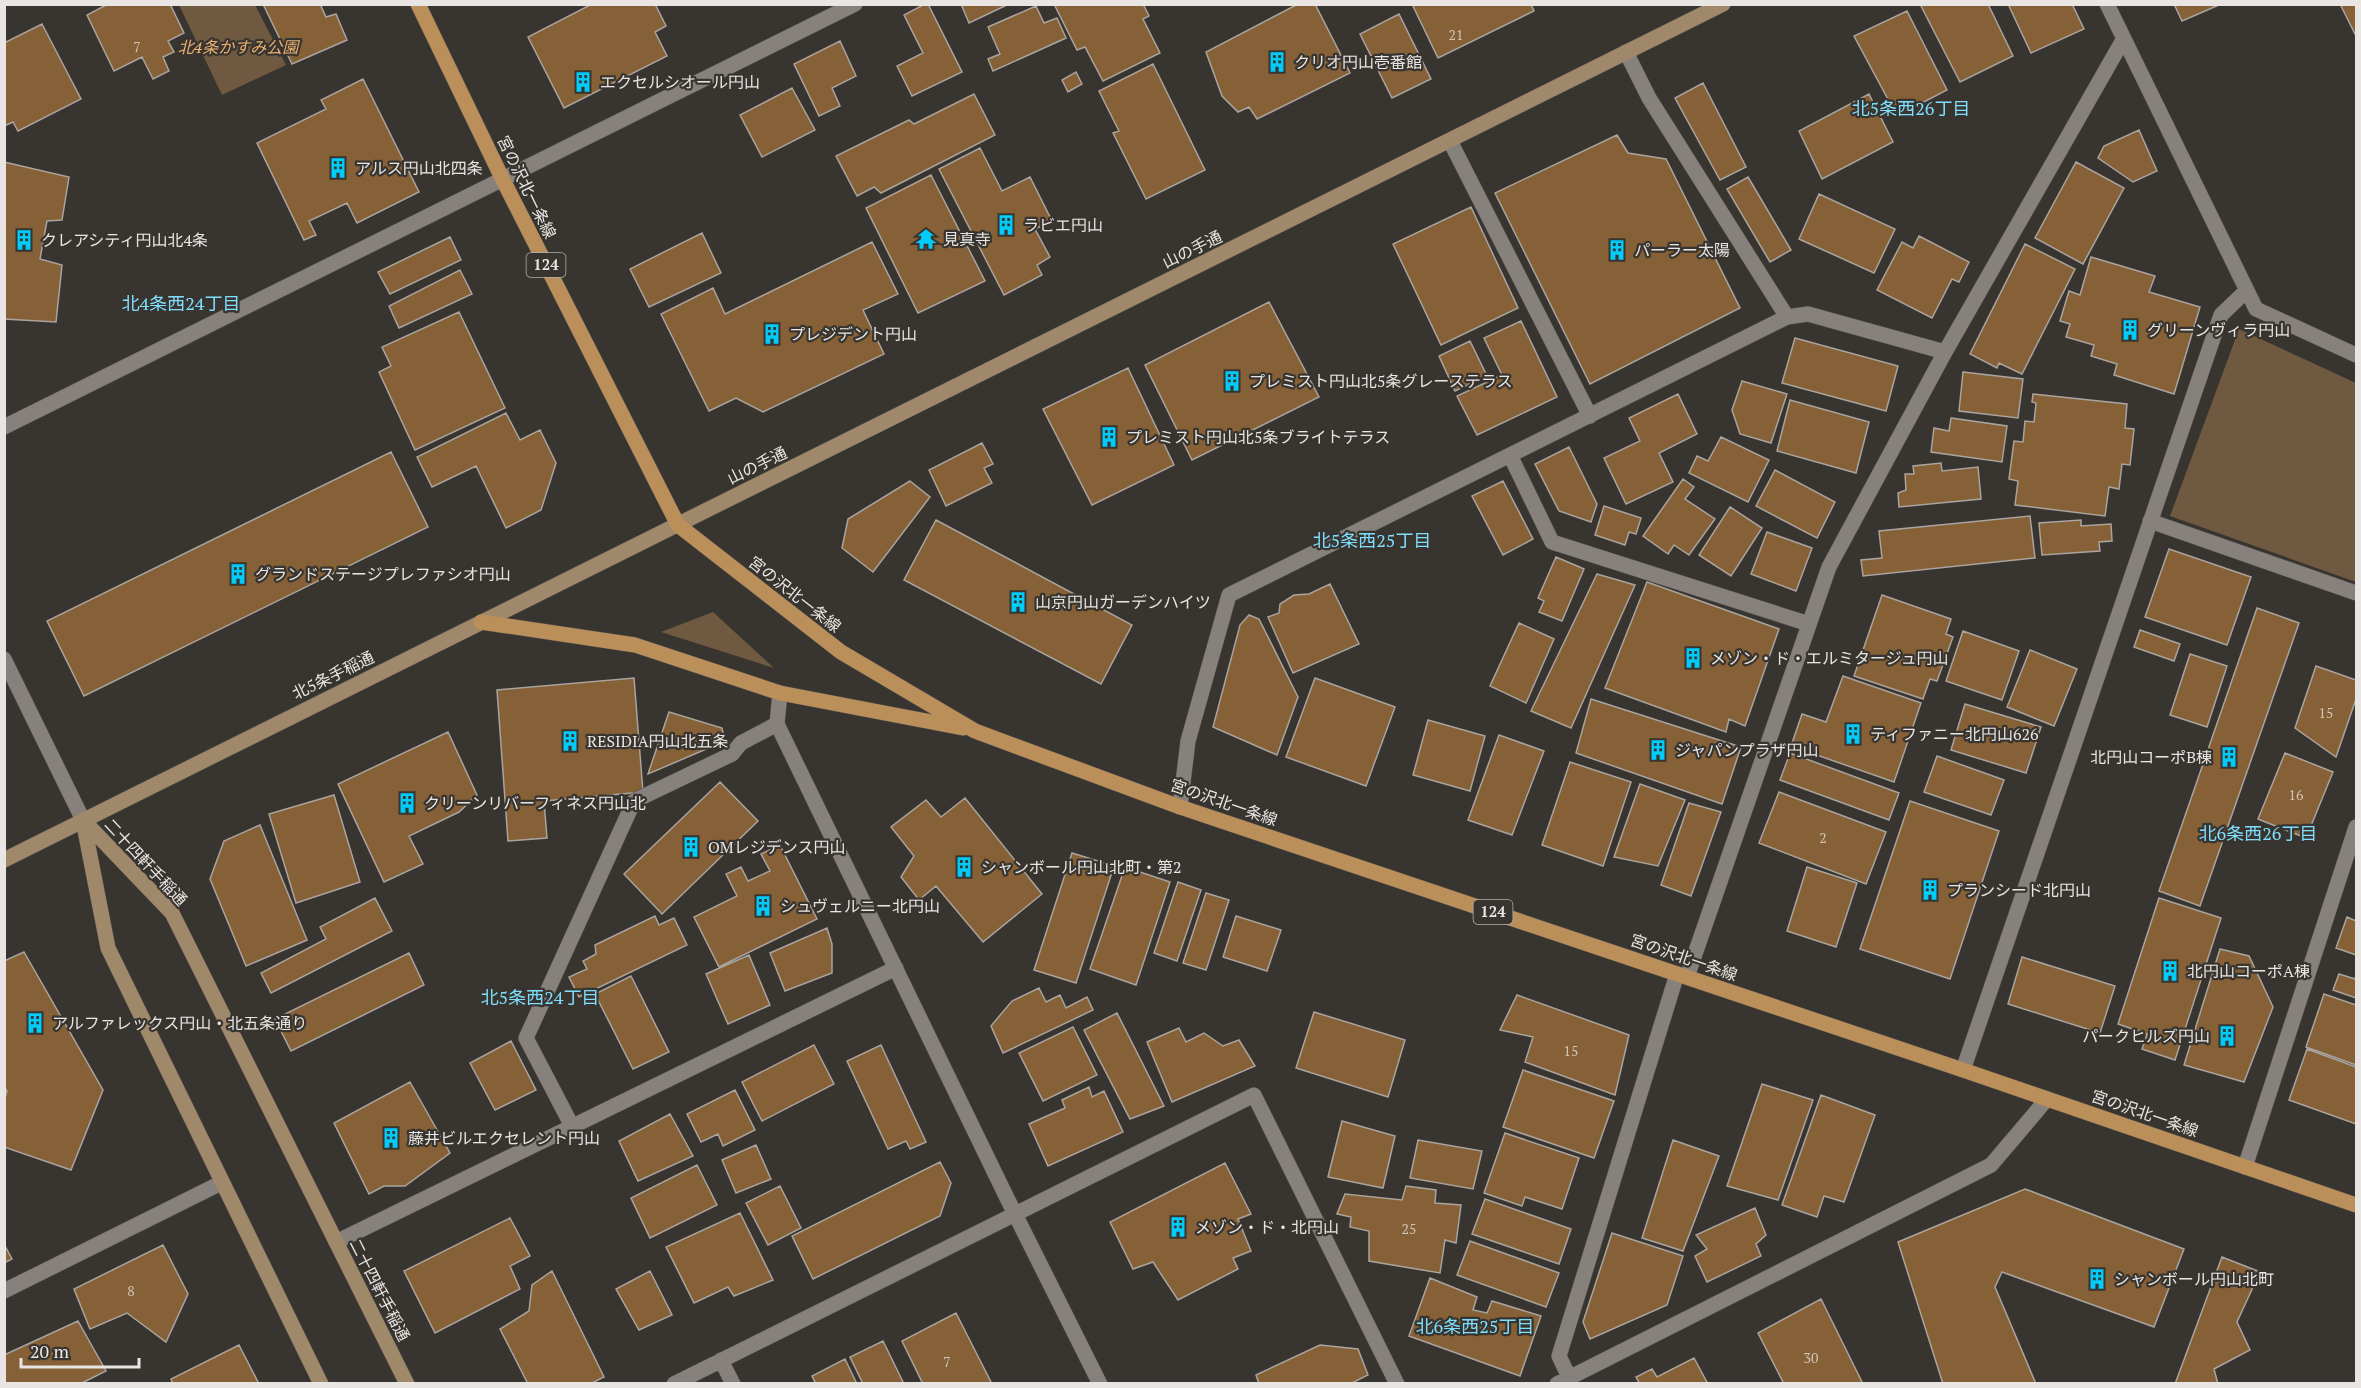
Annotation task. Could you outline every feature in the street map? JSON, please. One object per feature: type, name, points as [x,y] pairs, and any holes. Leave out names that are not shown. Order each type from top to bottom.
[{"type":"main road","name":"宮の沢北一条線","points":[[418,4],[503,180],[678,525],[841,652],[975,731],[1180,807],[1963,1070],[2356,1205]]},
{"type":"main road","points":[[481,622],[635,645],[780,693],[975,731]]},
{"type":"street","points":[[4,427],[855,4]]},
{"type":"street","name":"山の手通","points":[[678,525],[1723,4]]},
{"type":"street","points":[[2107,4],[2122,40],[2256,309],[2356,355]]},
{"type":"street","points":[[2047,1099],[1991,1165],[1563,1380],[1558,1356],[1682,975],[1829,567],[1945,352],[2122,40]]},
{"type":"street","points":[[1626,52],[1649,98],[1787,317]]},
{"type":"street","points":[[1450,141],[1590,416]]},
{"type":"street","points":[[1963,1070],[2221,315],[2246,291]]},
{"type":"street","points":[[1180,807],[1188,741],[1229,595],[1787,317],[1808,314],[1945,352]]},
{"type":"street","points":[[1510,455],[1552,542],[1809,624]]},
{"type":"street","points":[[2150,521],[2356,592]]},
{"type":"street","name":"北5条手稲通","points":[[4,860],[678,525]]},
{"type":"street","points":[[4,658],[83,820]]},
{"type":"street","points":[[780,693],[777,724],[1100,1383]]},
{"type":"street","points":[[573,1128],[526,1038],[634,801],[732,754],[741,743],[777,724]]},
{"type":"street","name":"二十四軒手稲通","points":[[83,820],[108,948],[221,1183],[321,1383]]},
{"type":"street","name":"二十四軒手稲通","points":[[83,820],[172,913],[407,1383]]},
{"type":"street","points":[[2245,1167],[2356,827]]},
{"type":"street","points":[[336,1242],[896,968]]},
{"type":"street","points":[[674,1383],[1254,1095],[1397,1383]]},
{"type":"street","points":[[4,1291],[221,1183]]},
{"type":"street","points":[[721,1360],[733,1383]]},
{"type":"green space","name":"北4条かすみ公園","points":[[179,5],[255,5],[286,65],[222,95]]},
{"type":"green space","points":[[2239,329],[2356,383],[2356,582],[2170,516]]},
{"type":"green space","points":[[713,612],[774,668],[661,632]]},
{"type":"building","points":[[108,4],[170,4],[184,33],[168,41],[174,52],[163,57],[169,71],[153,79],[142,57],[114,71],[87,15]]},
{"type":"building","points":[[263,4],[320,4],[326,17],[336,14],[347,40],[292,64]]},
{"type":"building","name":"エクセルシオール円山","points":[[592,4],[655,4],[666,26],[655,32],[667,56],[564,108],[528,37]]},
{"type":"building","points":[[928,4],[962,72],[912,96],[897,66],[923,53],[904,15]]},
{"type":"building","points":[[961,4],[1009,4],[969,23]]},
{"type":"building","points":[[1054,4],[1143,4],[1149,16],[1143,19],[1160,53],[1103,81],[1085,47],[1077,50]]},
{"type":"building","name":"クリオ円山壱番館","points":[[1298,4],[1315,4],[1350,73],[1257,119],[1249,107],[1238,112],[1222,96],[1206,52]]},
{"type":"building","points":[[1412,4],[1531,4],[1534,11],[1438,58]]},
{"type":"building","points":[[1920,4],[1988,4],[2013,56],[1960,82]]},
{"type":"building","points":[[2008,4],[2072,4],[2084,29],[2031,53]]},
{"type":"building","points":[[2174,4],[2218,4],[2219,5],[2182,21]]},
{"type":"building","points":[[2340,4],[2356,4],[2356,36]]},
{"type":"building","points":[[1036,6],[1044,23],[1057,18],[1066,38],[993,71],[988,59],[1000,54],[988,27]]},
{"type":"building","points":[[1907,11],[1947,90],[1897,116],[1854,36]]},
{"type":"building","points":[[1399,14],[1431,79],[1392,98],[1360,34]]},
{"type":"building","points":[[42,24],[81,99],[18,131],[13,122],[4,126],[4,43]]},
{"type":"building","points":[[840,41],[856,76],[832,88],[840,106],[819,116],[794,64]]},
{"type":"building","points":[[1153,64],[1205,170],[1146,199],[1113,133],[1119,131],[1099,91]]},
{"type":"building","points":[[1076,72],[1082,84],[1068,92],[1062,80]]},
{"type":"building","name":"アルス円山北四条","points":[[363,79],[419,192],[357,223],[347,203],[309,221],[316,235],[304,240],[257,143],[326,109],[321,100]]},
{"type":"building","points":[[1703,83],[1746,167],[1720,180],[1675,98]]},
{"type":"building","points":[[792,88],[815,130],[762,157],[740,115]]},
{"type":"building","points":[[974,94],[995,135],[881,193],[874,187],[857,196],[836,156],[909,120],[914,124]]},
{"type":"building","points":[[1869,94],[1893,142],[1822,179],[1799,131]]},
{"type":"building","points":[[2139,130],[2157,171],[2133,182],[2098,158],[2104,146]]},
{"type":"building","name":"パーラー太陽","points":[[1617,135],[1628,153],[1666,159],[1740,308],[1590,384],[1495,193]]},
{"type":"building","name":"ラビエ円山","points":[[980,148],[1002,191],[1030,177],[1052,221],[1035,229],[1050,257],[1037,265],[1042,275],[1004,295],[939,169]]},
{"type":"building","name":"クレアシティ円山北4条","points":[[4,162],[69,177],[62,220],[47,221],[40,259],[62,265],[56,322],[4,319]]},
{"type":"building","points":[[2076,162],[2124,188],[2083,264],[2035,238]]},
{"type":"building","points":[[931,175],[985,281],[918,313],[866,208]]},
{"type":"building","points":[[1748,177],[1791,250],[1770,262],[1727,189]]},
{"type":"building","points":[[1819,194],[1895,229],[1874,273],[1799,239]]},
{"type":"building","points":[[1471,207],[1518,308],[1441,345],[1393,244]]},
{"type":"building","points":[[702,233],[721,273],[649,307],[630,269]]},
{"type":"building","points":[[1919,236],[1969,262],[1959,282],[1952,279],[1932,318],[1877,290],[1902,242],[1913,248]]},
{"type":"building","points":[[450,237],[461,260],[390,294],[378,272]]},
{"type":"building","name":"プレジデント円山","points":[[872,242],[898,294],[863,310],[884,354],[763,412],[736,398],[709,411],[661,314],[713,288],[725,314]]},
{"type":"building","points":[[2025,244],[2075,269],[2022,374],[1999,363],[1997,368],[1970,354]]},
{"type":"building","name":"グリーンヴィラ円山","points":[[2091,257],[2155,276],[2149,292],[2200,307],[2174,394],[2114,375],[2117,364],[2091,356],[2094,345],[2066,337],[2070,324],[2060,321],[2069,291],[2080,295]]},
{"type":"building","points":[[460,270],[472,294],[399,328],[389,306]]},
{"type":"building","name":"プレミスト円山北5条グレーステラス","points":[[1269,302],[1319,397],[1192,460],[1145,365]]},
{"type":"building","points":[[459,312],[505,408],[415,450],[379,372],[391,366],[382,347]]},
{"type":"building","points":[[1521,321],[1557,397],[1477,435],[1457,396],[1502,375],[1484,338]]},
{"type":"building","points":[[1795,338],[1898,366],[1886,411],[1782,383]]},
{"type":"building","points":[[1470,341],[1487,376],[1455,391],[1439,356]]},
{"type":"building","name":"プレミスト円山北5条ブライトテラス","points":[[1128,368],[1174,465],[1092,505],[1043,409]]},
{"type":"building","points":[[1963,372],[2023,379],[2018,418],[1959,411]]},
{"type":"building","points":[[1742,381],[1787,394],[1771,443],[1740,434],[1732,410]]},
{"type":"building","points":[[1678,394],[1697,434],[1659,453],[1673,482],[1626,504],[1604,458],[1640,441],[1629,418]]},
{"type":"building","points":[[2033,394],[2127,404],[2125,428],[2134,429],[2130,465],[2122,464],[2119,489],[2109,487],[2105,516],[2015,505],[2018,481],[2009,479],[2014,441],[2023,442],[2025,421],[2034,422],[2036,403],[2032,402]]},
{"type":"building","points":[[1790,400],[1869,422],[1856,473],[1777,451]]},
{"type":"building","points":[[506,413],[520,440],[540,430],[556,463],[541,510],[506,528],[476,466],[432,487],[417,457]]},
{"type":"building","points":[[1951,418],[2007,426],[2002,462],[1931,452],[1934,428],[1949,431]]},
{"type":"building","points":[[1721,437],[1769,460],[1748,502],[1689,473],[1697,456],[1708,461]]},
{"type":"building","points":[[982,443],[993,464],[984,468],[992,483],[946,506],[929,470]]},
{"type":"building","points":[[1569,447],[1597,504],[1591,522],[1559,511],[1535,464]]},
{"type":"building","name":"グランドステージプレファシオ円山","points":[[391,452],[428,527],[84,696],[47,621]]},
{"type":"building","points":[[1941,463],[1942,471],[1978,467],[1981,499],[1899,507],[1898,493],[1906,490],[1905,474],[1914,474],[1913,466]]},
{"type":"building","points":[[1775,470],[1835,502],[1817,538],[1756,506]]},
{"type":"building","points":[[1683,479],[1694,487],[1685,499],[1715,519],[1689,555],[1674,545],[1668,554],[1643,536]]},
{"type":"building","points":[[910,481],[930,497],[873,572],[842,548],[848,519]]},
{"type":"building","points":[[1503,481],[1533,539],[1503,555],[1472,496]]},
{"type":"building","points":[[1604,506],[1641,518],[1636,534],[1629,532],[1625,545],[1595,535]]},
{"type":"building","points":[[1730,507],[1762,528],[1731,576],[1699,555]]},
{"type":"building","points":[[2030,516],[2035,558],[1863,576],[1861,560],[1882,558],[1879,531]]},
{"type":"building","name":"山京円山ガーデンハイツ","points":[[936,520],[1132,625],[1101,684],[904,580]]},
{"type":"building","points":[[2081,520],[2081,526],[2111,524],[2112,541],[2099,542],[2100,551],[2042,555],[2039,523]]},
{"type":"building","points":[[1767,532],[1812,548],[1796,591],[1751,574]]},
{"type":"building","points":[[2169,549],[2251,577],[2227,645],[2145,617]]},
{"type":"building","points":[[1556,557],[1584,569],[1562,621],[1539,612],[1544,601],[1538,598]]},
{"type":"building","points":[[1597,574],[1635,585],[1571,728],[1531,711]]},
{"type":"building","name":"メゾン・ド・エルミタージュ円山","points":[[1647,582],[1779,629],[1745,726],[1729,719],[1726,732],[1605,688]]},
{"type":"building","points":[[1330,584],[1359,644],[1293,673],[1268,617],[1279,613],[1280,604],[1294,595],[1309,594]]},
{"type":"building","points":[[1882,595],[1951,619],[1946,634],[1953,637],[1937,681],[1930,679],[1923,699],[1854,676]]},
{"type":"building","name":"北円山コーポB棟","points":[[2257,608],[2299,623],[2200,906],[2159,891]]},
{"type":"building","points":[[1249,615],[1259,619],[1298,697],[1277,755],[1213,727],[1240,625]]},
{"type":"building","points":[[1519,623],[1554,639],[1526,703],[1490,686]]},
{"type":"building","points":[[2140,630],[2180,644],[2174,661],[2134,647]]},
{"type":"building","points":[[1963,631],[2019,651],[2002,700],[1946,681]]},
{"type":"building","points":[[2030,650],[2077,669],[2054,726],[2007,707]]},
{"type":"building","points":[[2190,654],[2227,666],[2207,727],[2170,715]]},
{"type":"building","points":[[2316,666],[2356,680],[2356,699],[2336,757],[2295,728]]},
{"type":"building","name":"ティファニー北円山626","points":[[1843,676],[1921,703],[1894,782],[1791,746],[1802,714],[1826,722]]},
{"type":"building","name":"RESIDIA円山北五条","points":[[634,678],[643,792],[544,801],[547,838],[508,841],[497,690]]},
{"type":"building","points":[[1315,678],[1395,707],[1366,786],[1286,757]]},
{"type":"building","name":"ジャパンプラザ円山","points":[[1591,699],[1741,747],[1722,804],[1576,753]]},
{"type":"building","points":[[1965,704],[2041,727],[2026,773],[1951,750]]},
{"type":"building","points":[[669,712],[722,728],[725,741],[648,774]]},
{"type":"building","points":[[1428,720],[1485,736],[1470,791],[1413,775]]},
{"type":"building","name":"クリーンリバーフィネス円山北","points":[[448,732],[477,795],[459,812],[409,836],[423,864],[384,882],[338,784]]},
{"type":"building","points":[[1499,735],[1544,751],[1512,835],[1468,820]]},
{"type":"building","points":[[1790,753],[1899,793],[1889,820],[1780,780]]},
{"type":"building","points":[[2285,753],[2333,772],[2306,838],[2258,819]]},
{"type":"building","points":[[1937,756],[2004,780],[1991,815],[1924,792]]},
{"type":"building","points":[[1570,762],[1631,782],[1603,866],[1542,845]]},
{"type":"building","name":"OMレジデンス円山","points":[[720,782],[758,821],[662,914],[624,874]]},
{"type":"building","points":[[1640,784],[1685,800],[1658,866],[1614,857]]},
{"type":"building","points":[[1779,792],[1886,832],[1866,884],[1759,843]]},
{"type":"building","points":[[334,795],[360,882],[296,903],[269,814]]},
{"type":"building","name":"シャンボール円山北町・第2","points":[[965,798],[1042,894],[983,942],[936,886],[919,900],[901,877],[914,856],[891,827],[926,800],[941,817]]},
{"type":"building","name":"プランシード北円山","points":[[1910,801],[1999,831],[1950,979],[1860,949]]},
{"type":"building","points":[[1689,803],[1721,812],[1691,896],[1661,885]]},
{"type":"building","points":[[260,825],[307,940],[246,966],[210,879],[224,841]]},
{"type":"building","name":"シュヴェルニー北円山","points":[[780,845],[817,919],[719,967],[694,917],[737,896],[726,874],[741,867],[748,881],[770,871],[761,854]]},
{"type":"building","points":[[1072,853],[1114,866],[1076,983],[1034,970]]},
{"type":"building","points":[[1125,867],[1170,882],[1136,985],[1090,969]]},
{"type":"building","points":[[1807,867],[1857,883],[1836,947],[1787,931]]},
{"type":"building","points":[[1178,882],[1201,890],[1177,961],[1154,953]]},
{"type":"building","points":[[1206,893],[1229,900],[1206,970],[1183,963]]},
{"type":"building","points":[[375,898],[392,931],[271,993],[261,973],[326,939],[320,927]]},
{"type":"building","name":"北円山コーポA棟","points":[[2159,898],[2221,918],[2175,1060],[2142,1049],[2147,1034],[2118,1024]]},
{"type":"building","points":[[655,916],[659,925],[674,918],[687,945],[579,997],[569,977],[587,969],[583,961],[596,954],[595,945]]},
{"type":"building","points":[[1236,916],[1281,930],[1267,971],[1223,957]]},
{"type":"building","points":[[2347,917],[2356,921],[2356,955],[2336,948]]},
{"type":"building","points":[[827,928],[832,944],[832,973],[785,991],[770,953]]},
{"type":"building","name":"パークヒルズ円山","points":[[2220,949],[2249,956],[2273,1007],[2244,1082],[2184,1065]]},
{"type":"building","name":"アルファレックス円山・北五条通り","points":[[24,952],[103,1090],[71,1170],[4,1147],[4,1101],[7,1091],[4,1086],[4,961]]},
{"type":"building","points":[[409,953],[424,985],[291,1051],[275,1019]]},
{"type":"building","points":[[749,955],[770,1005],[728,1024],[706,974]]},
{"type":"building","points":[[2022,957],[2115,986],[2100,1033],[2008,1004]]},
{"type":"building","points":[[2339,974],[2355,979],[2356,975],[2356,998],[2333,990]]},
{"type":"building","points":[[631,976],[669,1052],[633,1069],[595,994]]},
{"type":"building","points":[[1039,988],[1046,1002],[1060,995],[1066,1008],[1087,997],[1093,1010],[1003,1053],[991,1026],[1012,1001]]},
{"type":"building","points":[[2324,994],[2356,1005],[2356,1065],[2306,1047]]},
{"type":"building","points":[[1517,995],[1629,1035],[1615,1095],[1525,1062],[1533,1037],[1500,1030]]},
{"type":"building","points":[[1314,1012],[1405,1040],[1388,1097],[1296,1068]]},
{"type":"building","points":[[1117,1013],[1164,1106],[1130,1119],[1084,1030]]},
{"type":"building","points":[[1073,1027],[1097,1075],[1043,1101],[1019,1053]]},
{"type":"building","points":[[1179,1028],[1186,1042],[1204,1033],[1223,1046],[1239,1040],[1255,1066],[1172,1102],[1147,1042]]},
{"type":"building","points":[[511,1041],[536,1090],[495,1110],[470,1063]]},
{"type":"building","points":[[814,1045],[834,1084],[762,1121],[742,1082]]},
{"type":"building","points":[[881,1045],[926,1142],[910,1149],[906,1141],[888,1149],[847,1061]]},
{"type":"building","points":[[2307,1049],[2356,1067],[2356,1124],[2289,1100]]},
{"type":"building","points":[[1523,1070],[1614,1101],[1594,1158],[1503,1127]]},
{"type":"building","name":"藤井ビルエクセレント円山","points":[[410,1082],[450,1153],[405,1186],[384,1186],[369,1194],[334,1123]]},
{"type":"building","points":[[1762,1084],[1813,1100],[1778,1200],[1727,1186]]},
{"type":"building","points":[[1089,1087],[1092,1097],[1104,1091],[1123,1132],[1048,1166],[1029,1124],[1065,1108],[1062,1100]]},
{"type":"building","points":[[735,1090],[755,1130],[723,1146],[718,1134],[701,1142],[687,1114]]},
{"type":"building","points":[[1821,1095],[1875,1115],[1844,1202],[1824,1196],[1817,1217],[1782,1205]]},
{"type":"building","points":[[670,1114],[693,1156],[638,1181],[619,1141]]},
{"type":"building","points":[[1342,1121],[1395,1136],[1383,1188],[1328,1177]]},
{"type":"building","points":[[1505,1133],[1579,1158],[1562,1209],[1525,1197],[1522,1206],[1484,1193]]},
{"type":"building","points":[[1418,1140],[1482,1151],[1473,1189],[1410,1178]]},
{"type":"building","points":[[1673,1140],[1719,1156],[1683,1251],[1642,1238]]},
{"type":"building","points":[[756,1145],[771,1179],[736,1193],[722,1160]]},
{"type":"building","points":[[940,1162],[951,1183],[940,1216],[813,1279],[792,1236]]},
{"type":"building","name":"メゾン・ド・北円山","points":[[1225,1163],[1251,1214],[1238,1219],[1251,1251],[1233,1258],[1238,1269],[1178,1300],[1153,1262],[1133,1269],[1110,1222]]},
{"type":"building","points":[[697,1165],[717,1205],[650,1238],[631,1198]]},
{"type":"building","points":[[780,1186],[801,1228],[768,1245],[746,1203]]},
{"type":"building","points":[[1406,1186],[1436,1190],[1435,1203],[1461,1205],[1456,1243],[1445,1240],[1440,1273],[1369,1261],[1369,1231],[1350,1227],[1351,1217],[1337,1214],[1345,1194],[1402,1200]]},
{"type":"building","name":"シャンボール円山北町","points":[[2025,1189],[2184,1249],[2154,1327],[2002,1272],[1995,1287],[2036,1384],[1943,1384],[1898,1242]]},
{"type":"building","points":[[1485,1199],[1571,1229],[1559,1264],[1472,1234]]},
{"type":"building","points":[[1755,1208],[1766,1235],[1756,1244],[1761,1256],[1707,1282],[1695,1256],[1707,1249],[1696,1235]]},
{"type":"building","points":[[740,1213],[773,1280],[734,1296],[728,1287],[694,1303],[666,1247]]},
{"type":"building","points":[[510,1218],[530,1256],[510,1266],[520,1289],[435,1333],[404,1271]]},
{"type":"building","points":[[1612,1233],[1683,1256],[1667,1305],[1590,1339],[1583,1322]]},
{"type":"building","points":[[1470,1241],[1559,1273],[1546,1307],[1457,1275]]},
{"type":"building","points":[[4,1244],[12,1259],[4,1263]]},
{"type":"building","points":[[163,1245],[188,1294],[166,1342],[127,1313],[90,1329],[74,1289]]},
{"type":"building","points":[[2222,1257],[2260,1272],[2237,1322],[2250,1350],[2214,1369],[2218,1384],[2175,1384]]},
{"type":"building","points":[[552,1271],[604,1377],[590,1384],[528,1384],[500,1329],[529,1311],[532,1285]]},
{"type":"building","points":[[650,1271],[672,1315],[639,1330],[616,1289]]},
{"type":"building","points":[[1430,1278],[1477,1297],[1473,1310],[1487,1313],[1492,1301],[1541,1316],[1520,1376],[1409,1336]]},
{"type":"building","points":[[1821,1299],[1863,1384],[1784,1384],[1758,1333]]},
{"type":"building","points":[[956,1313],[992,1384],[923,1384],[902,1341]]},
{"type":"building","points":[[78,1321],[106,1371],[80,1384],[4,1384],[4,1355]]},
{"type":"building","points":[[883,1341],[904,1384],[863,1384],[850,1357]]},
{"type":"building","points":[[239,1345],[259,1384],[173,1384],[171,1379]]},
{"type":"building","points":[[1320,1345],[1358,1349],[1368,1375],[1350,1384],[1259,1384],[1256,1375]]},
{"type":"building","points":[[1694,1358],[1708,1384],[1640,1384],[1636,1377],[1652,1369],[1657,1377]]},
{"type":"building","points":[[845,1359],[857,1384],[816,1384],[812,1376]]},
{"type":"place","name":"クリオ円山壱番館","points":[[1277,62]]},
{"type":"place","name":"エクセルシオール円山","points":[[583,82]]},
{"type":"place","name":"アルス円山北四条","points":[[338,168]]},
{"type":"place","name":"ラビエ円山","points":[[1006,225]]},
{"type":"place","name":"見真寺","points":[[926,239]]},
{"type":"place","name":"クレアシティ円山北4条","points":[[24,240]]},
{"type":"place","name":"パーラー太陽","points":[[1617,250]]},
{"type":"place","name":"グリーンヴィラ円山","points":[[2130,330]]},
{"type":"place","name":"プレジデント円山","points":[[772,334]]},
{"type":"place","name":"プレミスト円山北5条グレーステラス","points":[[1232,381]]},
{"type":"place","name":"プレミスト円山北5条ブライトテラス","points":[[1109,437]]},
{"type":"place","name":"グランドステージプレファシオ円山","points":[[238,574]]},
{"type":"place","name":"山京円山ガーデンハイツ","points":[[1018,602]]},
{"type":"place","name":"メゾン・ド・エルミタージュ円山","points":[[1693,658]]},
{"type":"place","name":"ティファニー北円山626","points":[[1853,734]]},
{"type":"place","name":"RESIDIA円山北五条","points":[[570,741]]},
{"type":"place","name":"ジャパンプラザ円山","points":[[1658,750]]},
{"type":"place","name":"北円山コーポB棟","points":[[2229,757]]},
{"type":"place","name":"クリーンリバーフィネス円山北","points":[[407,803]]},
{"type":"place","name":"OMレジデンス円山","points":[[691,847]]},
{"type":"place","name":"シャンボール円山北町・第2","points":[[964,867]]},
{"type":"place","name":"プランシード北円山","points":[[1930,890]]},
{"type":"place","name":"シュヴェルニー北円山","points":[[763,906]]},
{"type":"place","name":"北円山コーポA棟","points":[[2170,971]]},
{"type":"place","name":"アルファレックス円山・北五条通り","points":[[35,1023]]},
{"type":"place","name":"パークヒルズ円山","points":[[2227,1036]]},
{"type":"place","name":"藤井ビルエクセレント円山","points":[[391,1138]]},
{"type":"place","name":"メゾン・ド・北円山","points":[[1178,1227]]},
{"type":"place","name":"シャンボール円山北町","points":[[2097,1279]]},
{"type":"district","name":"北5条西26丁目","points":[[1911,109]]},
{"type":"district","name":"北4条西24丁目","points":[[181,304]]},
{"type":"district","name":"北5条西25丁目","points":[[1372,541]]},
{"type":"district","name":"北6条西26丁目","points":[[2258,834]]},
{"type":"district","name":"北5条西24丁目","points":[[540,998]]},
{"type":"district","name":"北6条西25丁目","points":[[1475,1327]]}]
